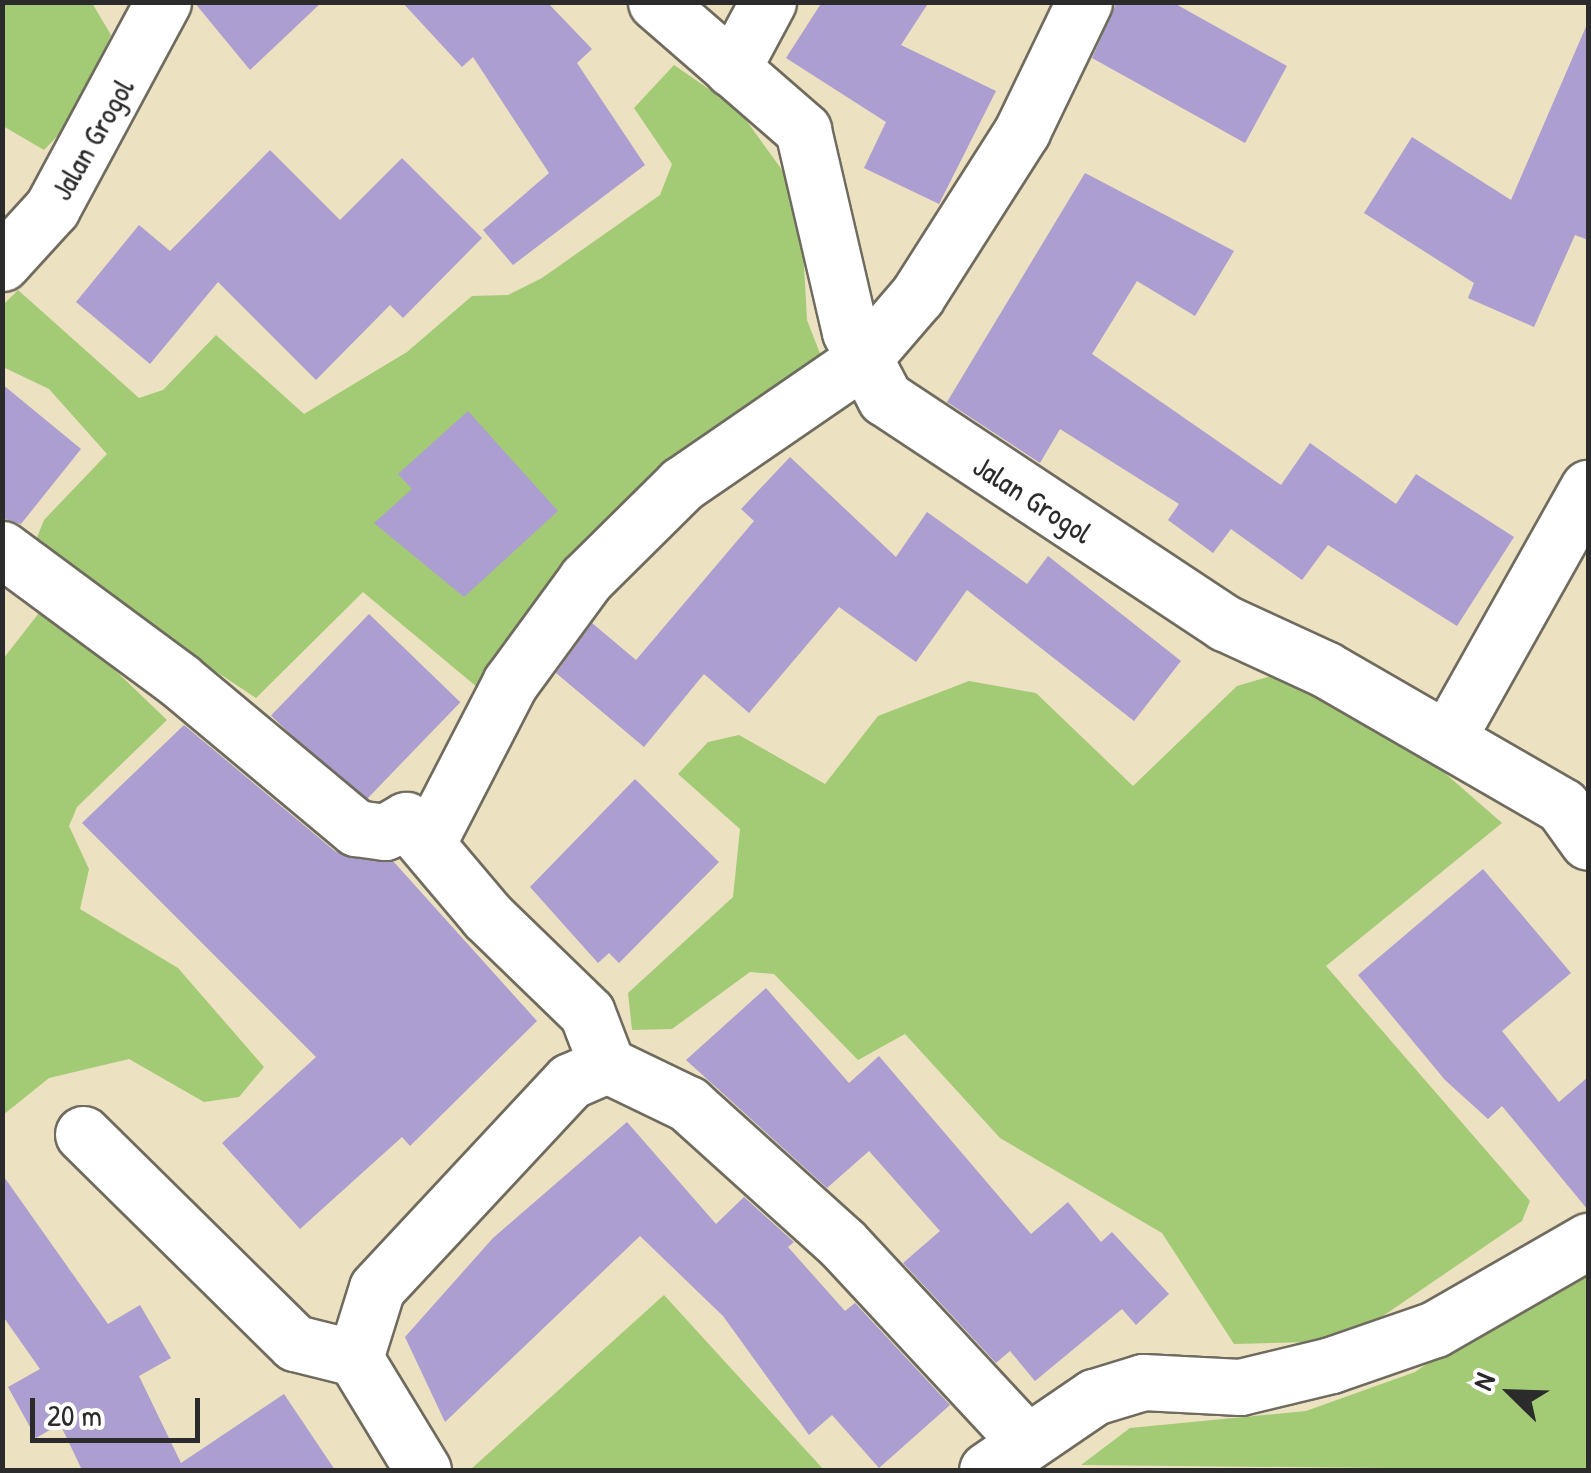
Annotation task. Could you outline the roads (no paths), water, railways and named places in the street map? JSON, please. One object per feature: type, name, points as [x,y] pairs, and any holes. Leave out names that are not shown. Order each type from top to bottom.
[{"type":"street","name":"Jalan Grogol","points":[[2,263],[52,208],[163,2]]},
{"type":"street","name":"Jalan Grogol","points":[[656,2],[803,130],[862,362],[915,423],[1226,624],[1447,739],[1562,806],[1588,842]]},
{"type":"street","points":[[732,69],[768,2]]},
{"type":"street","points":[[428,842],[510,683],[586,579],[682,484],[862,362],[959,237],[1084,2]]},
{"type":"street","points":[[1447,739],[1588,488]]},
{"type":"street","points":[[2,550],[180,680],[329,810],[356,828],[385,832],[406,820],[486,916],[587,1013],[607,1065]]},
{"type":"street","points":[[356,1358],[377,1288],[411,1244],[570,1081],[607,1065],[653,1083],[716,1129],[842,1244],[1006,1455],[1094,1397],[1143,1382],[1240,1387],[1435,1329],[1588,1241]]},
{"type":"street","points":[[83,1134],[296,1343],[356,1358],[422,1470]]}]
